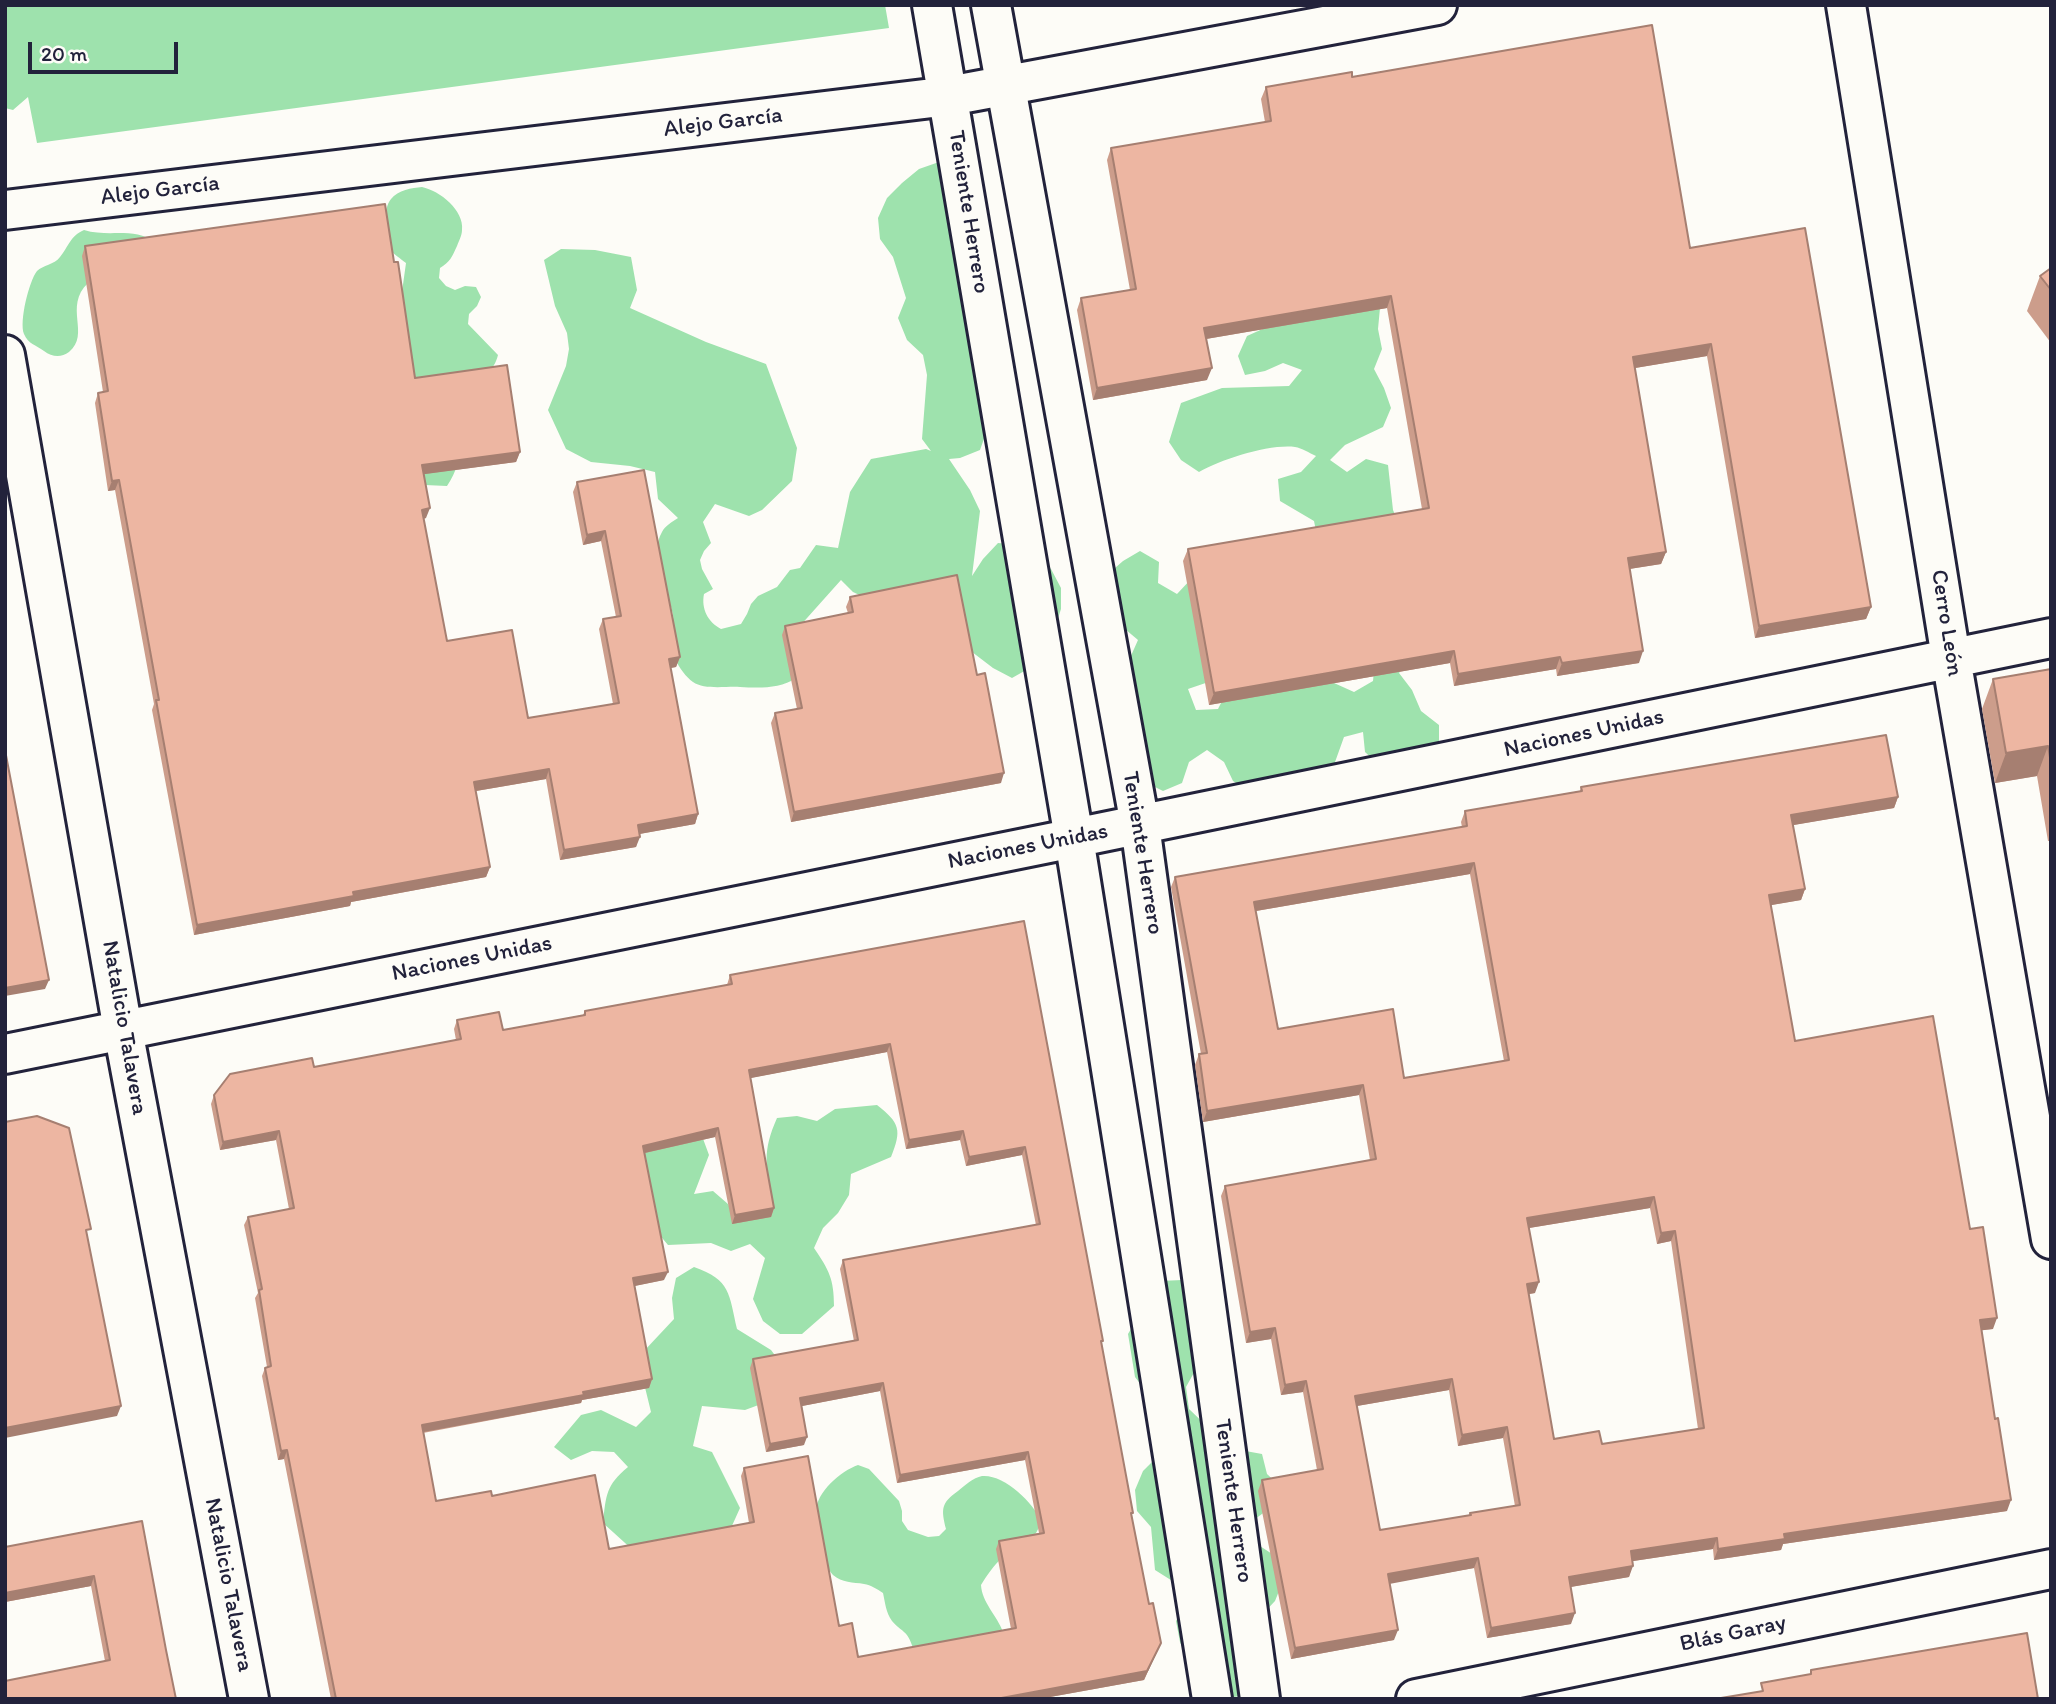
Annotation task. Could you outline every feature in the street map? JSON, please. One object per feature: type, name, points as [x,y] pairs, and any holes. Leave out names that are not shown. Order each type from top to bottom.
[{"type":"street","name":"Teniente Herrero","points":[[932,5],[1074,838],[1212,1699]]},
{"type":"street","name":"Teniente Herrero","points":[[990,5],[1140,825],[1260,1699]]},
{"type":"street","name":"Alejo García","points":[[5,210],[949,96],[1437,5]]},
{"type":"street","name":"Cerro León","points":[[1846,5],[1951,658],[2051,1239]]},
{"type":"street","name":"Natalicio Talavera","points":[[5,355],[123,1030],[249,1699]]},
{"type":"street","points":[[1003,419],[1063,405]]},
{"type":"street","name":"Naciones Unidas","points":[[5,1054],[2051,638]]},
{"type":"street","points":[[1150,1315],[1206,1304]]},
{"type":"street","name":"Blás Garay","points":[[1416,1699],[2051,1569]]},
{"type":"green space","points":[[5,5],[885,5],[889,28],[37,143],[28,97],[13,110],[5,108]]},
{"type":"green space","points":[[939,162],[953,177],[986,349],[978,390],[986,407],[988,420],[980,450],[960,458],[949,459],[970,490],[980,511],[972,576],[998,543],[1018,545],[1051,569],[1061,588],[1061,609],[1048,649],[1035,665],[1012,678],[993,668],[959,642],[853,592],[841,580],[799,627],[796,678],[776,686],[762,687],[709,687],[693,682],[675,659],[670,644],[673,615],[657,551],[663,530],[678,518],[658,499],[655,472],[591,462],[566,449],[548,410],[566,366],[569,349],[567,333],[555,306],[544,260],[561,249],[595,250],[631,257],[637,290],[630,308],[706,342],[766,364],[797,448],[792,481],[762,510],[749,516],[715,504],[703,522],[711,543],[700,560],[713,589],[704,594],[704,605],[709,619],[721,629],[741,624],[758,596],[777,587],[790,570],[800,568],[816,545],[838,548],[850,492],[871,459],[926,449],[931,451],[922,439],[927,375],[923,355],[907,340],[898,318],[906,298],[893,257],[880,239],[878,218],[887,198],[902,183],[919,169]]},
{"type":"green space","points":[[422,187],[450,202],[459,215],[462,223],[461,236],[450,259],[440,268],[439,278],[446,286],[455,290],[465,286],[476,287],[481,297],[469,314],[468,324],[498,355],[494,366],[476,392],[458,464],[447,486],[425,485],[400,306],[406,263],[389,248],[385,230],[386,209],[391,199],[401,192]]},
{"type":"green space","points":[[84,230],[139,235],[155,243],[88,283],[78,301],[78,337],[75,345],[66,354],[53,356],[32,344],[24,334],[26,302],[37,271],[58,260],[73,238]]},
{"type":"green space","points":[[1380,308],[1378,329],[1382,349],[1374,369],[1391,408],[1383,427],[1345,445],[1330,460],[1347,472],[1366,459],[1388,465],[1393,510],[1401,529],[1412,655],[1399,673],[1412,690],[1421,711],[1439,725],[1439,749],[1380,766],[1365,752],[1363,732],[1344,737],[1330,776],[1250,792],[1233,781],[1224,762],[1207,750],[1189,762],[1182,783],[1163,791],[1125,772],[1128,732],[1140,715],[1122,676],[1138,640],[1106,613],[1107,575],[1140,551],[1159,562],[1158,583],[1177,594],[1192,578],[1229,675],[1188,689],[1196,710],[1218,709],[1227,691],[1334,683],[1354,692],[1373,681],[1375,660],[1318,541],[1314,521],[1280,501],[1278,479],[1301,472],[1316,456],[1295,447],[1272,448],[1220,462],[1199,472],[1181,460],[1169,442],[1181,403],[1222,388],[1289,386],[1302,370],[1283,363],[1265,371],[1245,375],[1238,356],[1247,336],[1267,327]]},
{"type":"green space","points":[[877,1105],[894,1122],[897,1140],[891,1157],[851,1174],[849,1195],[838,1213],[823,1228],[814,1248],[830,1275],[834,1306],[802,1334],[780,1334],[763,1321],[753,1299],[765,1258],[750,1244],[731,1251],[711,1243],[668,1245],[653,1227],[620,1139],[702,1136],[709,1155],[694,1194],[713,1191],[728,1204],[738,1222],[772,1201],[767,1150],[777,1118],[797,1116],[817,1121],[835,1109]]},
{"type":"green space","points":[[694,1267],[722,1283],[730,1297],[737,1329],[771,1350],[783,1366],[764,1403],[745,1410],[702,1406],[693,1446],[712,1452],[740,1508],[731,1528],[635,1552],[603,1523],[608,1491],[615,1479],[628,1467],[614,1452],[592,1451],[571,1460],[554,1447],[581,1415],[601,1410],[636,1427],[651,1412],[641,1371],[644,1351],[674,1319],[672,1298],[676,1278]]},
{"type":"green space","points":[[1182,1280],[1201,1289],[1196,1369],[1186,1387],[1189,1409],[1218,1437],[1240,1450],[1262,1454],[1267,1474],[1282,1488],[1273,1506],[1255,1519],[1246,1537],[1283,1561],[1283,1581],[1275,1601],[1260,1617],[1249,1694],[1231,1697],[1211,1694],[1189,1682],[1188,1662],[1176,1621],[1186,1601],[1174,1582],[1155,1570],[1151,1527],[1137,1511],[1135,1490],[1143,1471],[1158,1456],[1149,1435],[1154,1414],[1148,1394],[1135,1377],[1128,1334],[1160,1281]]},
{"type":"green space","points":[[858,1465],[869,1469],[899,1501],[902,1521],[908,1530],[928,1537],[939,1536],[946,1529],[943,1511],[948,1499],[966,1484],[982,1476],[1008,1484],[1032,1506],[1041,1521],[1035,1535],[1026,1544],[1002,1558],[981,1585],[984,1598],[1003,1632],[913,1648],[906,1634],[890,1618],[883,1593],[869,1585],[844,1581],[833,1575],[826,1560],[817,1520],[817,1504],[831,1483]]},
{"type":"building","points":[[1652,25],[1690,248],[1805,228],[1871,607],[1759,626],[1711,344],[1633,357],[1666,552],[1628,558],[1643,651],[1562,663],[1560,657],[1458,674],[1454,651],[1214,693],[1188,549],[1429,508],[1391,296],[1204,328],[1212,368],[1097,388],[1081,298],[1136,289],[1111,148],[1271,121],[1266,87],[1352,72],[1352,77]]},
{"type":"building","points":[[385,204],[394,262],[398,262],[415,378],[507,365],[520,452],[422,465],[430,508],[422,510],[447,641],[512,630],[528,718],[619,703],[603,619],[621,616],[605,531],[587,535],[577,482],[644,470],[680,657],[669,659],[698,814],[638,825],[640,837],[564,850],[549,769],[474,782],[490,867],[197,925],[119,480],[112,481],[98,393],[108,391],[85,246]]},
{"type":"building","points":[[2051,268],[2051,290],[2040,276]]},
{"type":"building","points":[[957,575],[977,675],[985,673],[1004,773],[794,812],[775,713],[802,708],[785,626],[853,612],[850,597]]},
{"type":"building","points":[[2051,669],[2051,763],[2048,746],[2006,753],[1993,679]]},
{"type":"building","points":[[1886,735],[1898,797],[1791,815],[1805,889],[1769,895],[1795,1041],[1933,1016],[1970,1229],[1983,1227],[1997,1318],[1980,1320],[2011,1500],[1784,1534],[1785,1539],[1718,1549],[1717,1538],[1631,1551],[1633,1566],[1569,1577],[1575,1613],[1491,1628],[1478,1558],[1388,1574],[1398,1630],[1295,1648],[1262,1480],[1323,1469],[1306,1381],[1285,1385],[1275,1328],[1250,1332],[1225,1186],[1376,1159],[1363,1085],[1207,1111],[1199,1054],[1207,1053],[1175,877],[1467,826],[1465,811],[1582,791],[1581,787]],"holes":[[[1474,863],[1509,1060],[1404,1078],[1393,1009],[1278,1029],[1254,902]],[[1654,1197],[1661,1233],[1675,1231],[1704,1428],[1602,1444],[1599,1431],[1554,1439],[1527,1284],[1539,1282],[1527,1218]],[[1452,1379],[1462,1435],[1507,1427],[1520,1505],[1380,1530],[1355,1396]]]},
{"type":"building","points":[[5,750],[49,980],[5,988]]},
{"type":"building","points":[[1024,921],[1103,1341],[1131,1513],[1149,1604],[1153,1603],[1161,1643],[1147,1671],[996,1699],[336,1699],[287,1450],[281,1451],[265,1368],[271,1366],[259,1290],[262,1289],[248,1217],[294,1208],[279,1131],[223,1142],[214,1095],[230,1074],[312,1058],[314,1067],[461,1039],[457,1020],[499,1012],[503,1030],[585,1015],[585,1011],[732,984],[730,975]],"holes":[[[890,1044],[909,1140],[963,1131],[969,1157],[1025,1147],[1040,1224],[843,1260],[858,1340],[753,1359],[770,1444],[807,1437],[800,1398],[883,1383],[900,1475],[1028,1452],[1044,1533],[999,1541],[1016,1628],[858,1657],[852,1623],[839,1626],[808,1456],[744,1468],[754,1522],[609,1549],[595,1475],[492,1496],[491,1491],[436,1501],[422,1425],[584,1395],[583,1392],[652,1379],[633,1278],[668,1272],[643,1146],[718,1128],[735,1215],[774,1208],[749,1070]]]},
{"type":"building","points":[[37,1116],[69,1128],[91,1229],[86,1230],[121,1406],[5,1428],[5,1122]]},
{"type":"building","points":[[142,1521],[176,1699],[5,1699],[5,1681],[110,1660],[94,1576],[5,1593],[5,1547]]},
{"type":"building","points":[[2027,1633],[2038,1699],[1715,1699],[1763,1691],[1761,1683],[1811,1674],[1811,1670]]}]
